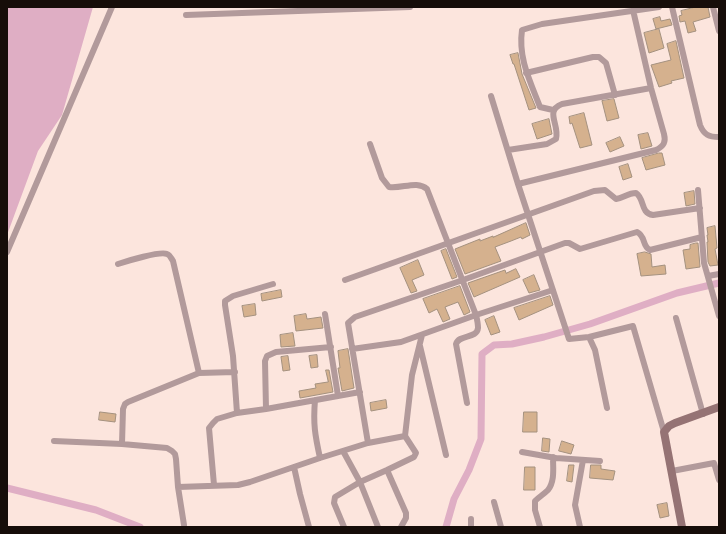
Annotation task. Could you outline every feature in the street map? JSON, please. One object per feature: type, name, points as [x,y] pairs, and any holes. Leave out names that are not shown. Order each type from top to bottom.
[{"type":"main road","points":[[682,527],[664,432],[675,423],[719,407]]},
{"type":"street","points":[[7,252],[112,7]]},
{"type":"street","points":[[186,15],[235,10],[410,7]]},
{"type":"street","points":[[554,110],[540,106],[526,73],[520,43],[522,30],[542,24],[659,7]]},
{"type":"street","points":[[672,7],[700,125],[703,132],[709,136],[719,137]]},
{"type":"street","points":[[712,7],[719,31]]},
{"type":"street","points":[[518,184],[656,150],[662,147],[665,140],[664,134],[651,88],[633,10]]},
{"type":"street","points":[[526,73],[593,57],[600,57],[606,63],[614,95]]},
{"type":"street","points":[[508,150],[547,144],[556,139],[557,134],[553,115],[556,106],[651,88]]},
{"type":"street","points":[[491,96],[552,290],[569,339],[590,336],[633,326],[664,432]]},
{"type":"street","points":[[370,144],[382,178],[389,187],[394,188],[418,184],[427,189],[463,280],[476,315],[478,329],[477,332],[471,336],[457,340],[456,344],[467,403]]},
{"type":"street","points":[[698,190],[704,262],[719,316]]},
{"type":"street","points":[[345,280],[594,191],[608,191],[616,199],[631,193],[636,193],[641,198],[645,212],[653,215],[700,208]]},
{"type":"street","points":[[368,443],[348,323],[350,320],[569,242],[580,249],[584,249],[637,232],[643,237],[647,249],[650,250],[702,237]]},
{"type":"street","points":[[118,264],[159,254],[165,254],[171,257],[199,373]]},
{"type":"street","points":[[710,282],[719,274]]},
{"type":"street","points":[[236,413],[235,372],[225,301],[229,298],[273,284]]},
{"type":"street","points":[[352,349],[391,344],[422,335],[476,315],[552,290]]},
{"type":"street","points":[[325,314],[338,396]]},
{"type":"street","points":[[676,318],[703,414]]},
{"type":"street","points":[[344,527],[334,499],[337,494],[410,460],[416,453],[405,436],[412,375],[422,335]]},
{"type":"street","points":[[590,336],[595,350],[607,408]]},
{"type":"street","points":[[420,345],[446,455]]},
{"type":"street","points":[[266,409],[265,361],[267,356],[276,352],[331,347]]},
{"type":"street","points":[[122,444],[123,409],[125,404],[199,373],[235,372]]},
{"type":"street","points":[[214,485],[209,428],[218,419],[236,413],[360,392]]},
{"type":"street","points":[[315,400],[314,432],[320,458]]},
{"type":"street","points":[[178,486],[238,485],[368,443],[405,436]]},
{"type":"street","points":[[54,441],[122,444],[167,448],[172,451],[175,454],[176,459],[178,486],[184,525]]},
{"type":"street","points":[[343,451],[360,482],[378,527]]},
{"type":"street","points":[[522,452],[553,457],[600,461]]},
{"type":"street","points":[[540,527],[535,510],[535,501],[547,491],[551,485],[553,476],[553,457]]},
{"type":"street","points":[[580,527],[575,505],[584,460]]},
{"type":"street","points":[[672,471],[714,463],[719,480]]},
{"type":"street","points":[[294,467],[309,527]]},
{"type":"street","points":[[387,470],[406,513],[406,518],[401,527]]},
{"type":"street","points":[[494,502],[501,527]]},
{"type":"street","points":[[471,519],[471,527]]},
{"type":"shaded area","points":[[7,7],[93,7],[62,115],[38,151],[7,235]]},
{"type":"building","points":[[696,7],[708,7],[710,17],[693,22],[696,31],[688,33],[685,21],[680,22],[679,16],[682,15],[681,11]]},
{"type":"building","points":[[660,17],[661,21],[670,19],[672,25],[656,29],[653,19]]},
{"type":"building","points":[[659,29],[664,48],[649,53],[644,33]]},
{"type":"building","points":[[676,41],[684,78],[671,81],[672,83],[659,87],[651,65],[671,60],[667,44]]},
{"type":"building","points":[[518,53],[522,74],[536,108],[529,110],[510,55]]},
{"type":"building","points":[[614,99],[619,118],[607,121],[602,101]]},
{"type":"building","points":[[584,113],[592,145],[580,148],[572,123],[570,124],[569,117]]},
{"type":"building","points":[[549,119],[552,134],[537,139],[532,124]]},
{"type":"building","points":[[648,133],[652,146],[641,149],[638,135]]},
{"type":"building","points":[[620,137],[624,146],[610,152],[606,143]]},
{"type":"building","points":[[662,153],[665,165],[646,170],[642,158]]},
{"type":"building","points":[[628,164],[632,177],[623,180],[619,167]]},
{"type":"building","points":[[694,191],[695,204],[686,206],[684,193]]},
{"type":"building","points":[[526,223],[530,235],[495,247],[501,261],[465,274],[455,249],[480,239],[480,241],[493,237]]},
{"type":"building","points":[[715,226],[717,248],[715,249],[718,265],[710,266],[708,262],[707,228]]},
{"type":"building","points":[[698,243],[700,267],[686,269],[683,250],[690,249],[690,245]]},
{"type":"building","points":[[446,249],[457,277],[452,279],[441,251]]},
{"type":"building","points":[[645,252],[651,254],[652,267],[665,265],[666,274],[641,276],[637,254]]},
{"type":"building","points":[[418,260],[424,275],[412,280],[417,291],[411,293],[400,268]]},
{"type":"building","points":[[516,269],[520,277],[474,297],[468,283],[505,270],[506,273]]},
{"type":"building","points":[[534,275],[540,290],[529,293],[523,280]]},
{"type":"building","points":[[460,286],[470,312],[464,315],[458,302],[445,307],[450,319],[443,322],[437,309],[429,313],[423,299]]},
{"type":"building","points":[[281,290],[282,297],[262,301],[261,294]]},
{"type":"building","points":[[550,296],[553,305],[519,320],[514,308]]},
{"type":"building","points":[[255,304],[256,315],[244,317],[242,306]]},
{"type":"building","points":[[306,314],[307,319],[321,317],[323,328],[296,331],[294,316]]},
{"type":"building","points":[[494,316],[500,332],[491,335],[485,320]]},
{"type":"building","points":[[293,333],[295,346],[281,347],[280,335]]},
{"type":"building","points":[[348,349],[354,388],[342,391],[338,368],[340,368],[338,351]]},
{"type":"building","points":[[317,355],[318,367],[311,368],[309,356]]},
{"type":"building","points":[[288,356],[290,370],[283,371],[281,357]]},
{"type":"building","points":[[326,370],[329,370],[333,392],[300,398],[299,391],[316,388],[315,384],[328,382]]},
{"type":"building","points":[[386,400],[387,408],[371,411],[370,403]]},
{"type":"building","points":[[100,412],[116,414],[115,422],[99,420]]},
{"type":"building","points":[[524,412],[537,412],[537,432],[523,432]]},
{"type":"building","points":[[543,438],[550,439],[549,452],[542,451]]},
{"type":"building","points":[[562,441],[574,445],[571,454],[559,451]]},
{"type":"building","points":[[569,465],[574,465],[572,482],[567,481]]},
{"type":"building","points":[[591,465],[601,465],[601,469],[615,471],[613,480],[590,478]]},
{"type":"building","points":[[525,467],[535,467],[535,490],[524,490]]},
{"type":"building","points":[[667,503],[669,516],[660,518],[657,505]]},
{"type":"waterway","points":[[446,527],[454,499],[469,470],[481,439],[482,354],[494,345],[512,344],[544,337],[590,324],[677,293],[719,283]]},
{"type":"waterway","points":[[7,488],[96,510],[140,527]]}]
